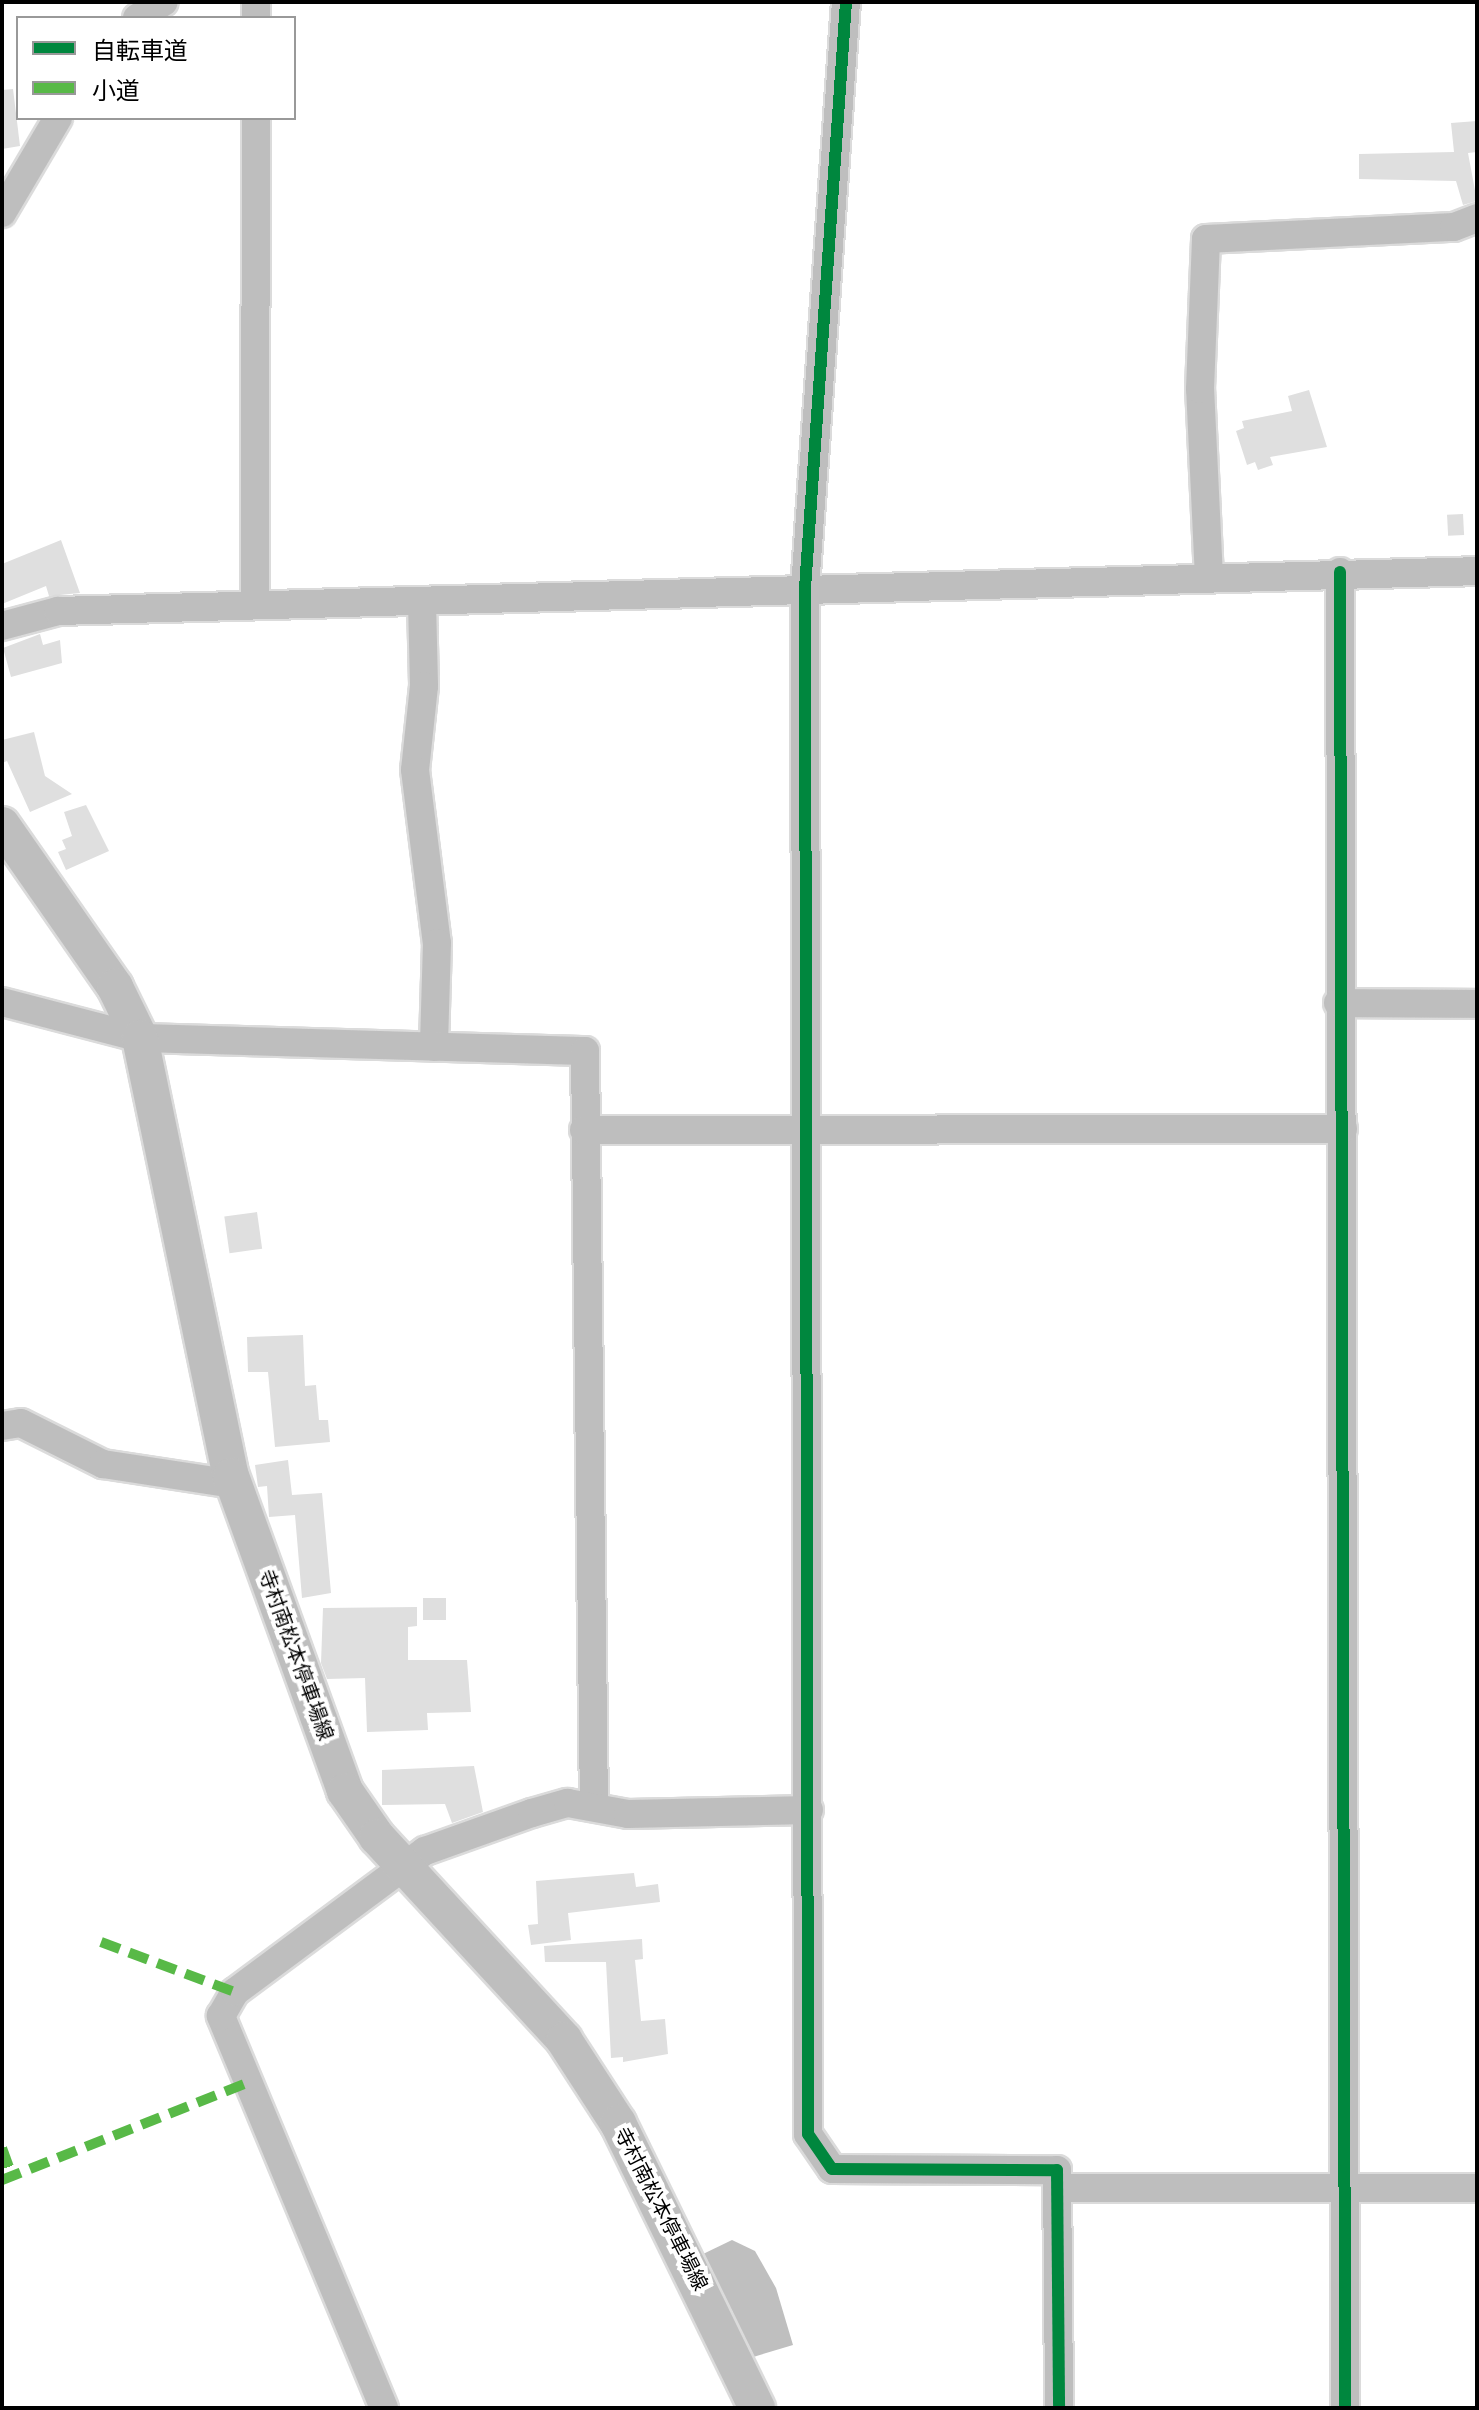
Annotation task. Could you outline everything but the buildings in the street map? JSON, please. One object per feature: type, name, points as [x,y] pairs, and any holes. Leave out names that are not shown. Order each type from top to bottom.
[{"type":"main road","name":"寺村南松本停車場線","points":[[2,825],[115,987],[140,1038],[234,1484],[345,1791],[406,1869],[564,2040],[618,2123],[757,2408]]},
{"type":"street","points":[[140,16],[164,2]]},
{"type":"street","points":[[846,2],[805,588],[808,2134],[832,2169],[1057,2170],[1059,2408]]},
{"type":"street","points":[[2,213],[57,120]]},
{"type":"street","points":[[255,605],[256,120]]},
{"type":"street","points":[[1209,578],[1200,389],[1206,239],[1454,227],[1477,218]]},
{"type":"street","points":[[2,626],[58,611],[1340,572],[1477,571]]},
{"type":"street","points":[[1340,572],[1338,1003],[1343,1129],[1345,2408]]},
{"type":"street","points":[[422,602],[424,686],[415,770],[437,943],[434,1047]]},
{"type":"street","points":[[2,1002],[140,1038],[585,1051],[594,1807]]},
{"type":"street","points":[[1338,1003],[1477,1004]]},
{"type":"street","points":[[584,1130],[1343,1129]]},
{"type":"street","points":[[2,1426],[21,1423],[103,1464],[234,1484]]},
{"type":"street","points":[[384,2408],[221,2016],[235,1992],[406,1869],[425,1851],[532,1813],[568,1803],[628,1814],[809,1810]]},
{"type":"street","points":[[1058,2188],[1477,2188]]},
{"type":"shaded area","points":[[732,2240],[755,2251],[776,2288],[793,2345],[750,2358],[701,2255]]},
{"type":"marked path","points":[[101,1942],[235,1992]]},
{"type":"marked path","points":[[2,2180],[250,2082]]},
{"type":"marked path","points":[[2,2148],[12,2176]]},
{"type":"cycle path","points":[[846,2],[805,588],[808,2134],[832,2169],[1057,2170],[1059,2408]]},
{"type":"cycle path","points":[[1340,572],[1345,2408]]}]
